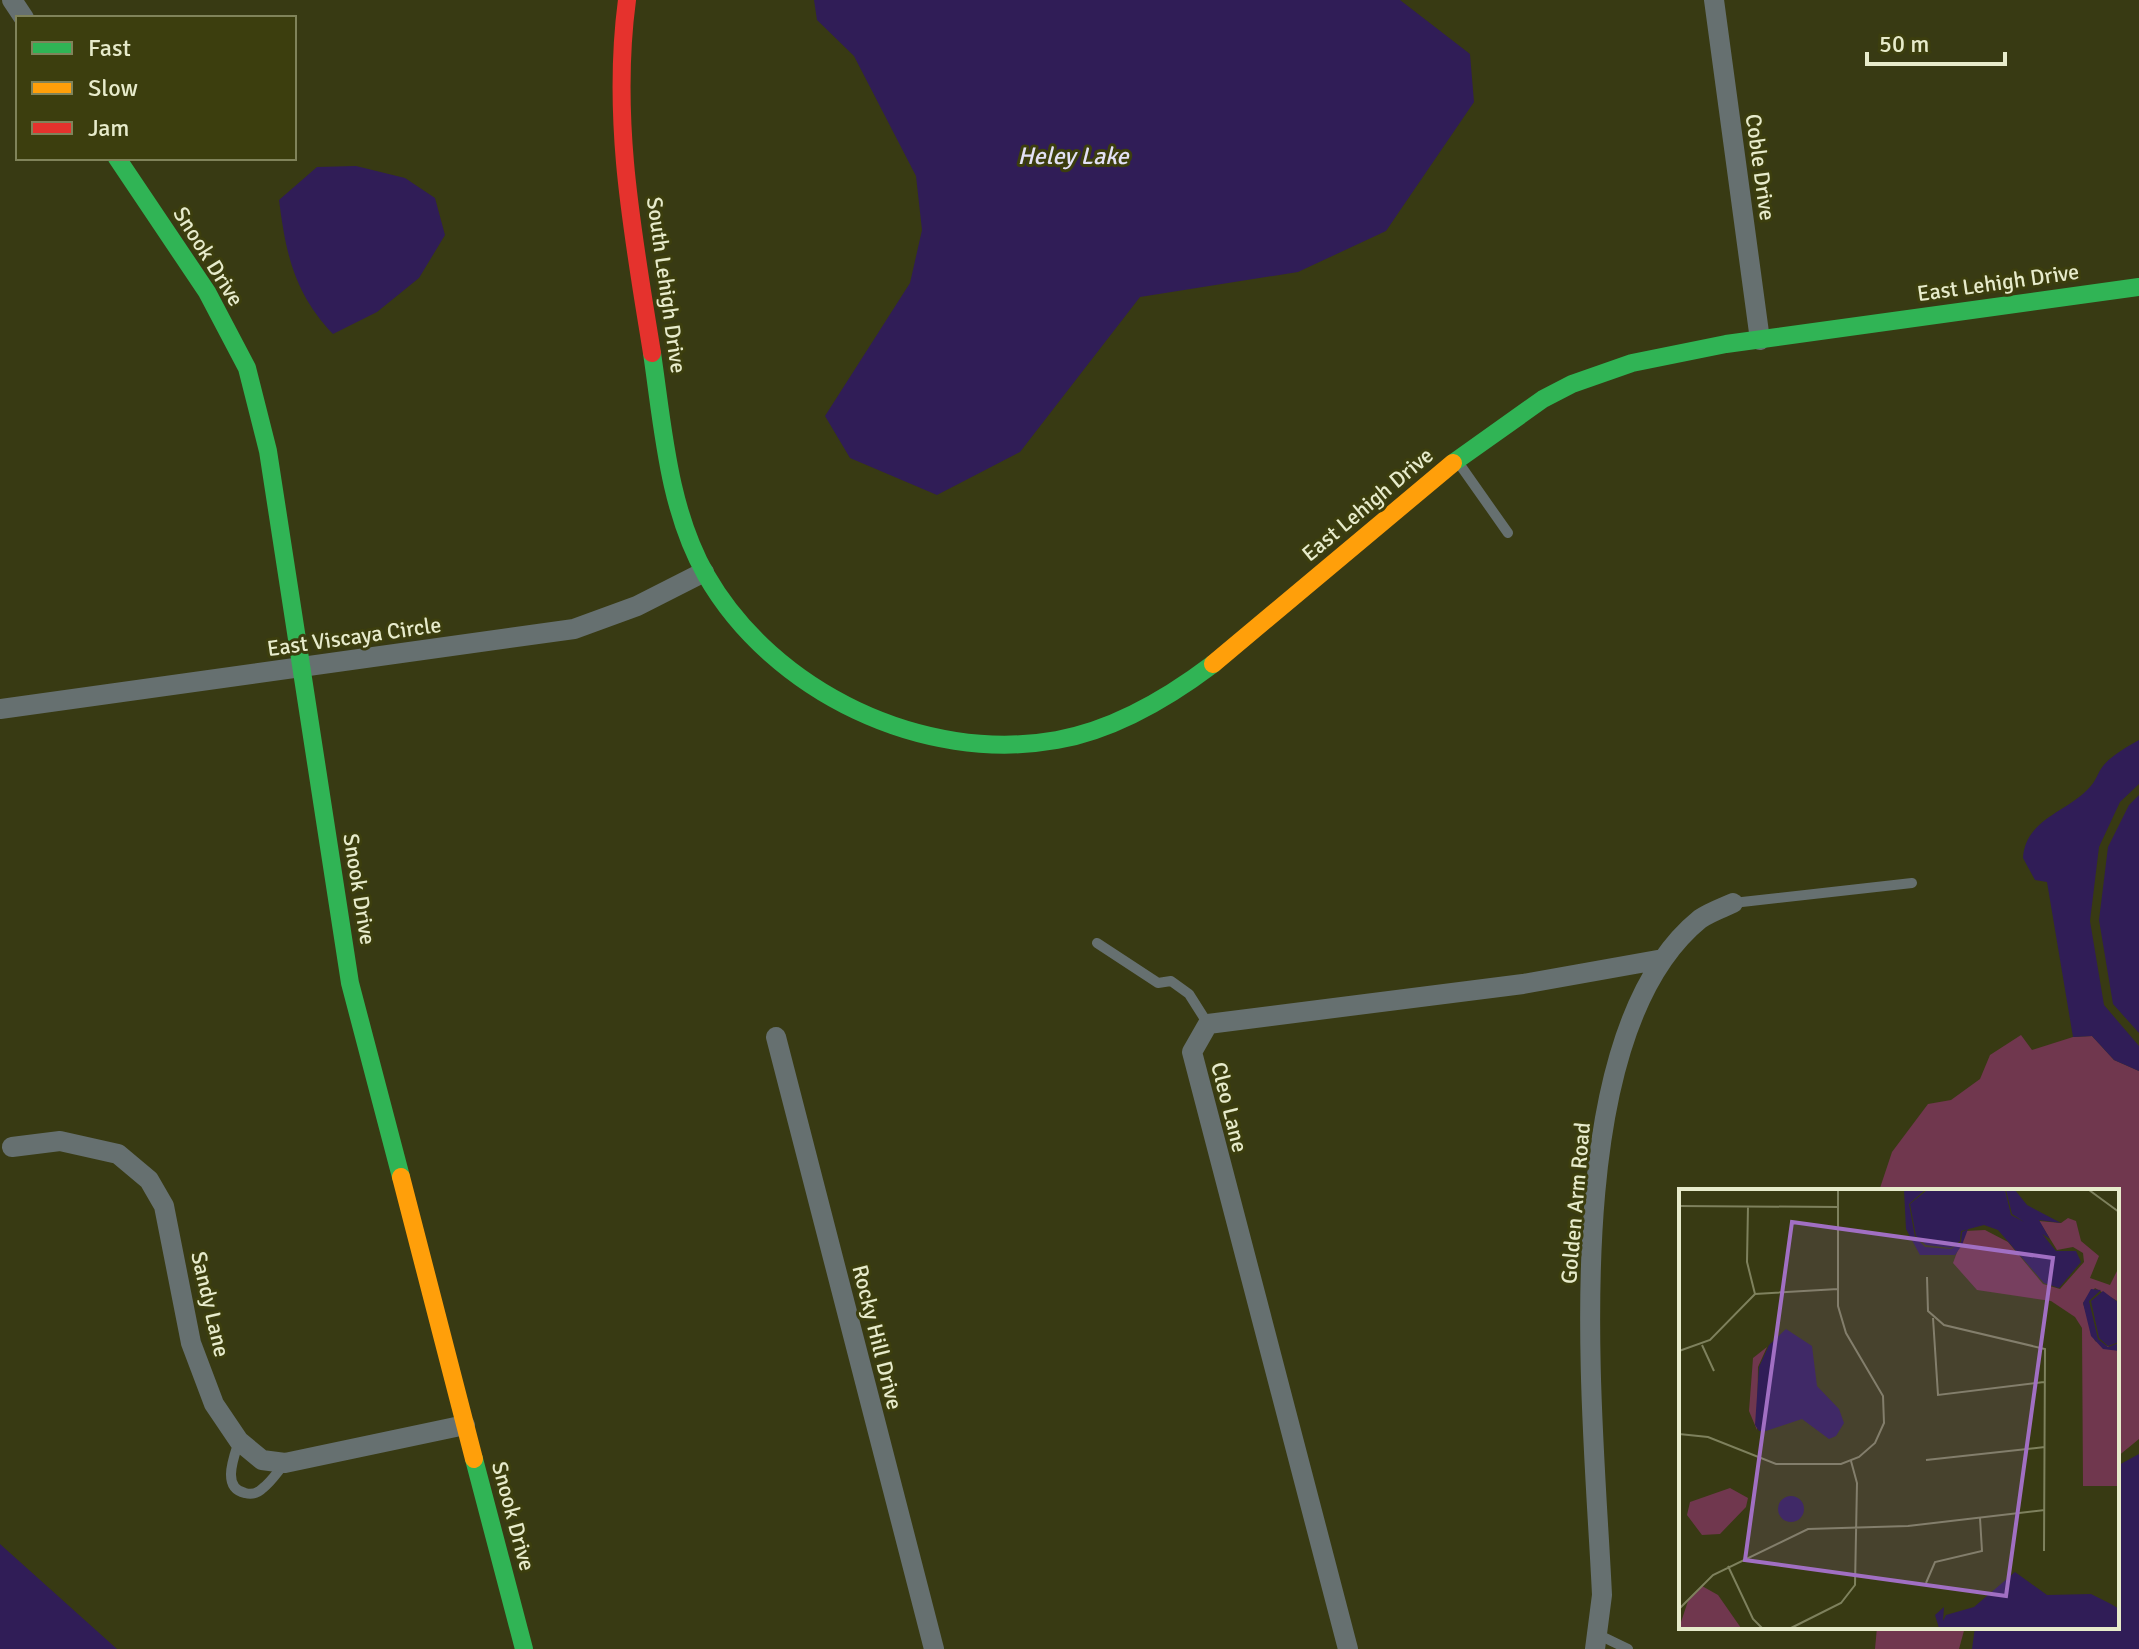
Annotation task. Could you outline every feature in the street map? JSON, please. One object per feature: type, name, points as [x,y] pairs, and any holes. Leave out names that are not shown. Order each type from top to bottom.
[{"type":"street","name":"South Lehigh Drive","points":[[627,0],[619,47],[619,113],[636,248],[669,460],[680,511],[704,572]]},
{"type":"street","name":"Coble Drive","points":[[1714,0],[1760,340]]},
{"type":"street","name":"Snook Drive","points":[[118,160],[207,292],[247,368],[268,451],[350,983],[524,1649]]},
{"type":"street","name":"East Lehigh Drive","points":[[704,572],[737,621],[785,668],[839,705],[900,728],[970,742],[1048,742],[1084,733],[1138,711],[1199,677],[1497,428],[1571,385],[1656,358],[1760,340],[2139,287]]},
{"type":"street","name":"East Viscaya Circle","points":[[0,709],[574,629],[637,606],[704,572]]},
{"type":"street","name":"Golden Arm Road","points":[[1597,1642],[1602,1595],[1589,1257],[1598,1164],[1627,1028],[1663,959],[1703,917],[1733,903]]},
{"type":"street","points":[[1208,1024],[1523,984],[1663,959]]},
{"type":"street","name":"Cleo Lane","points":[[1208,1024],[1192,1052],[1348,1649]]},
{"type":"street","name":"Rocky Hill Drive","points":[[776,1037],[934,1649]]},
{"type":"street","name":"Sandy Lane","points":[[12,1147],[60,1141],[118,1154],[149,1180],[167,1218],[191,1343],[214,1404],[239,1441],[262,1460],[285,1463]]},
{"type":"street","points":[[285,1463],[465,1425]]},
{"type":"lane","points":[[1457,460],[1508,533]]},
{"type":"lane","points":[[1733,903],[1912,883]]},
{"type":"lane","points":[[1097,943],[1158,983],[1171,981],[1189,994],[1208,1024]]},
{"type":"lane","points":[[239,1441],[230,1475],[234,1487],[241,1493],[252,1494],[262,1489],[285,1463]]},
{"type":"lane","points":[[1597,1642],[1628,1649]]},
{"type":"shaded area","points":[[2021,1035],[2032,1050],[2073,1037],[2092,1036],[2114,1060],[2139,1071],[2139,1439],[2119,1455],[2119,1189],[1880,1189],[1892,1152],[1928,1104],[1951,1100],[1980,1079],[1990,1055]]},
{"type":"shaded area","points":[[1877,1629],[1964,1629],[1959,1649],[1875,1649]]},
{"type":"water","name":"Heley Lake","points":[[814,0],[1400,0],[1470,54],[1474,102],[1386,231],[1298,272],[1140,297],[1020,452],[937,495],[850,458],[825,416],[910,283],[922,230],[916,176],[854,56],[817,20]]},
{"type":"water","points":[[356,166],[405,178],[435,198],[445,235],[419,278],[377,312],[333,334],[309,303],[294,272],[279,200],[317,167]]},
{"type":"water","points":[[2139,740],[2139,784],[2120,802],[2099,847],[2090,921],[2104,1005],[2139,1046],[2139,1071],[2114,1060],[2092,1036],[2073,1037],[2047,882],[2035,880],[2023,858],[2031,834],[2039,825],[2081,796],[2107,762]]},
{"type":"water","points":[[2139,795],[2139,1033],[2113,1004],[2099,920],[2108,847],[2129,805]]},
{"type":"water","points":[[2139,1454],[2139,1649],[1972,1649],[1975,1629],[2119,1629],[2119,1465]]},
{"type":"water","points":[[0,1544],[117,1649],[0,1649]]},
{"type":"traffic: fast","points":[[118,160],[207,292],[247,368],[268,451],[350,983],[401,1177]]},
{"type":"traffic: fast","points":[[1453,463],[1543,399],[1572,384],[1632,363],[1726,344],[2139,287]]},
{"type":"traffic: fast","points":[[652,353],[675,495],[693,549],[706,575],[735,617],[770,654],[811,685],[856,710],[905,729],[955,741],[1006,745],[1057,740],[1120,721],[1178,689],[1213,664]]},
{"type":"traffic: fast","points":[[474,1459],[524,1649]]},
{"type":"traffic: slow","points":[[1213,664],[1453,463]]},
{"type":"traffic: slow","points":[[401,1177],[474,1459]]},
{"type":"traffic: jam","points":[[627,0],[621,89],[626,177],[652,353]]}]
